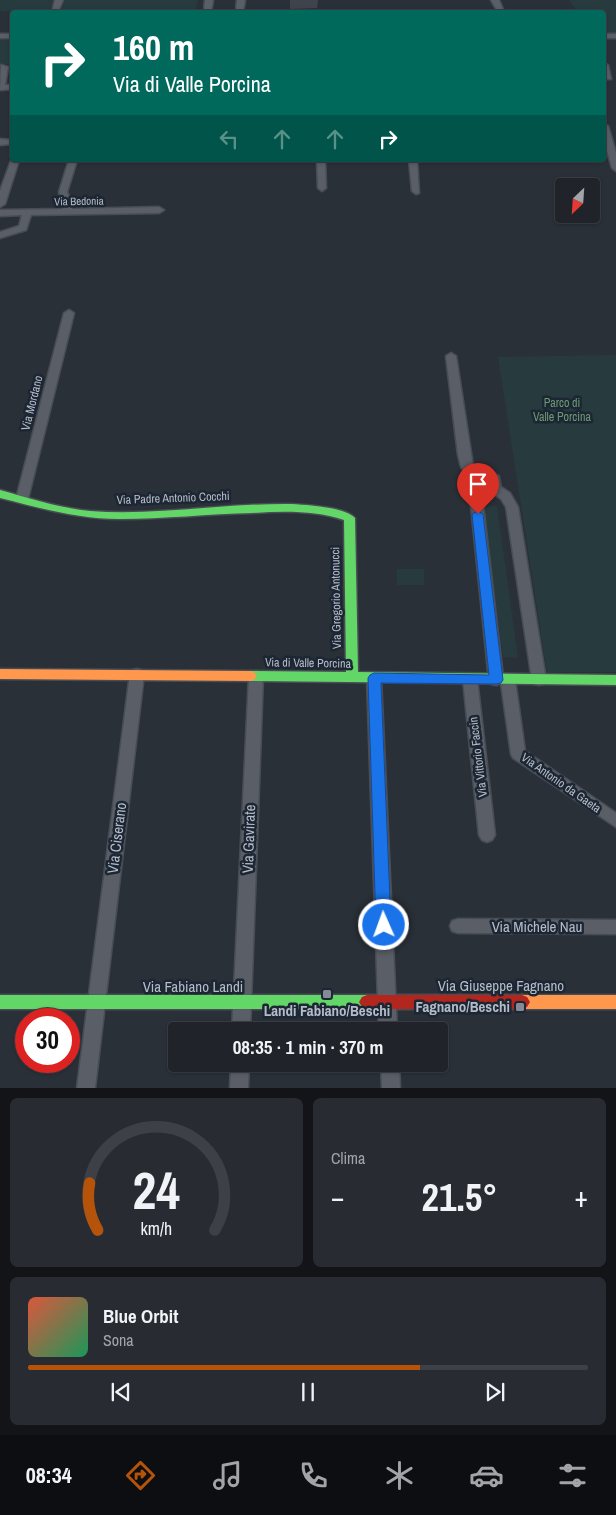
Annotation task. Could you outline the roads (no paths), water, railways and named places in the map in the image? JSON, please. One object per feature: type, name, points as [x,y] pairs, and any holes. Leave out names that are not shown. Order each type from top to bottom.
[{"type":"street","points":[[5,67],[1,88],[10,88]]},
{"type":"street","points":[[606,132],[616,168]]},
{"type":"street","points":[[0,204],[14,162]]},
{"type":"street","points":[[67,212],[68,205],[63,192],[72,162]]},
{"type":"street","points":[[322,162],[322,188]]},
{"type":"street","points":[[413,162],[416,192]]},
{"type":"street","name":"Via Bedonia","points":[[0,213],[159,210]]},
{"type":"street","points":[[0,235],[22,228],[28,213]]},
{"type":"street","name":"Via Mordano","points":[[22,500],[69,313]]},
{"type":"street","points":[[451,356],[464,455],[467,467],[474,476]]},
{"type":"street","points":[[494,488],[497,482],[492,476],[482,474],[474,476],[470,482],[475,488],[480,490],[494,488],[506,496],[512,507],[538,680]]},
{"type":"street","name":"Via Antonio da Gaeta","points":[[480,490],[476,496],[502,680],[518,754],[616,821]]},
{"type":"street","name":"Via Padre Antonio Cocchi","points":[[0,494],[63,511],[99,514],[161,514],[254,509],[305,509],[343,514],[349,518]]},
{"type":"street","name":"Via Gregorio Antonucci","points":[[349,518],[352,678]]},
{"type":"street","name":"Via di Valle Porcina","points":[[0,674],[616,680]]},
{"type":"street","name":"Via Ciserano","points":[[86,1088],[137,674]]},
{"type":"street","name":"Via Gavirate","points":[[241,1022],[256,676]]},
{"type":"street","points":[[374,678],[387,1022]]},
{"type":"street","name":"Via Vittorio Faccin","points":[[470,679],[487,835]]},
{"type":"street","name":"Via Michele Nau","points":[[458,926],[616,928]]},
{"type":"street","name":"Via Fabiano Landi","points":[[0,1002],[242,1003],[386,1001]]},
{"type":"street","name":"Via Giuseppe Fagnano","points":[[386,1001],[616,1002]]},
{"type":"street","points":[[239,1088],[240,1072]]},
{"type":"street","points":[[390,1072],[391,1088]]},
{"type":"place","name":"Landi Fabiano/Beschi","points":[[327,994]]},
{"type":"place","name":"Fagnano/Beschi","points":[[520,1007]]},
{"type":"park label","name":"Parco di Valle Porcina","points":[[562,410]]}]
